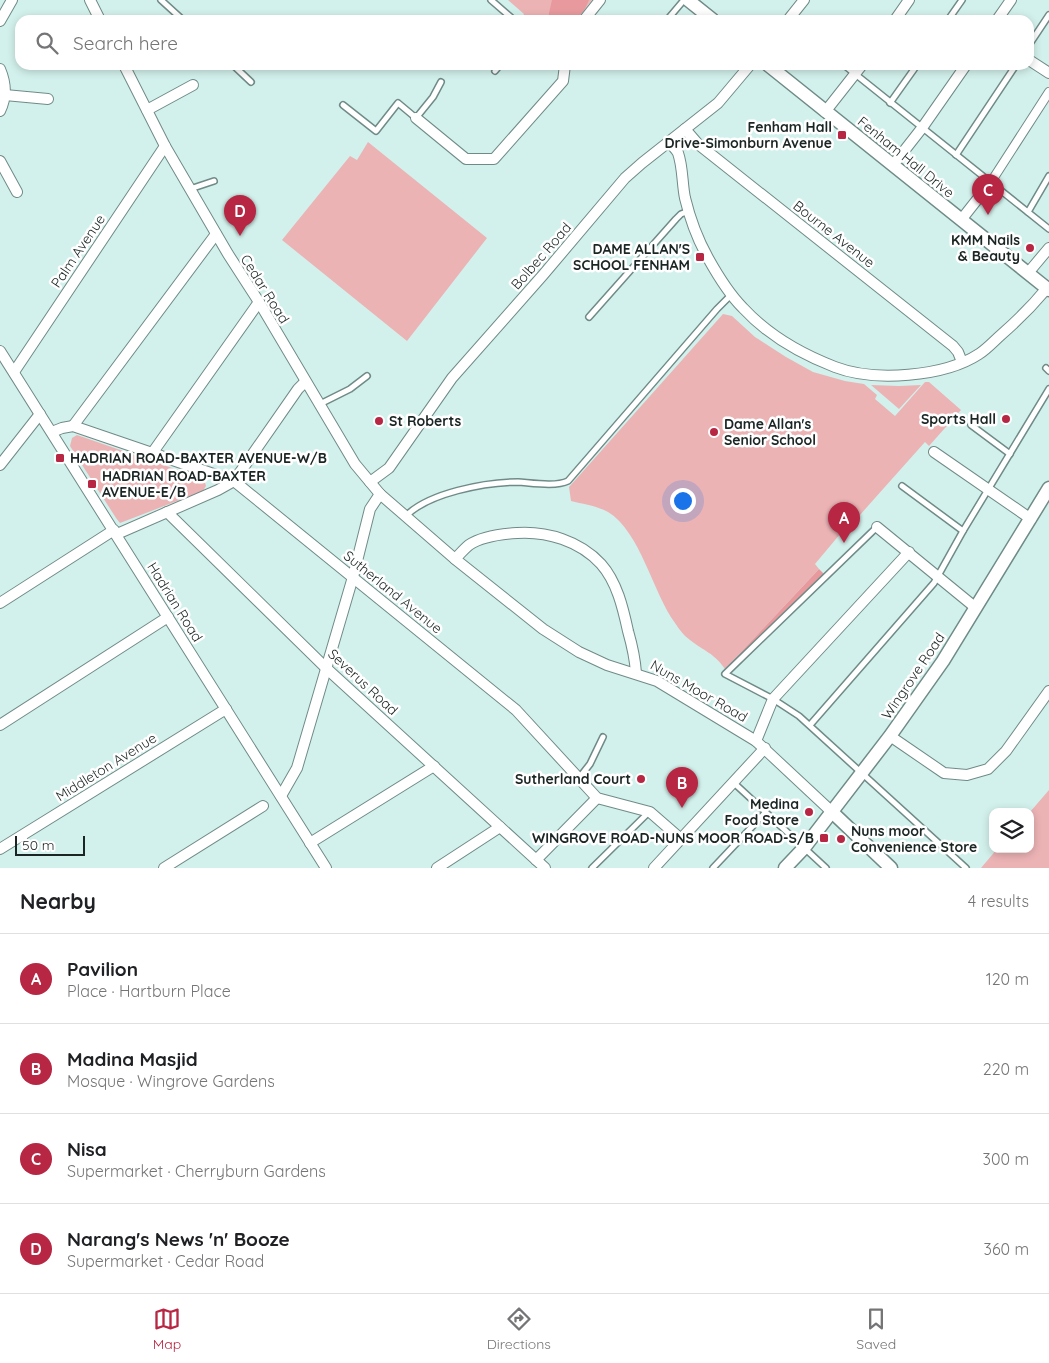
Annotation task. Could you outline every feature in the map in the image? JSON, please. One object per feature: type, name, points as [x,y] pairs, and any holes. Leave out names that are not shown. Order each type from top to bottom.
[{"type":"street","points":[[0,21],[12,0]]},
{"type":"street","points":[[90,0],[98,15]]},
{"type":"street","points":[[588,15],[600,0]]},
{"type":"street","points":[[688,0],[707,15]]},
{"type":"street","points":[[792,15],[804,0]]},
{"type":"street","points":[[898,15],[909,0]]},
{"type":"street","points":[[1000,15],[1011,0]]},
{"type":"street","points":[[1034,63],[1049,73]]},
{"type":"street","points":[[0,69],[5,82],[5,95],[0,111]]},
{"type":"street","name":"Cedar Road","points":[[127,70],[165,146],[216,234],[259,302],[355,464],[380,494]]},
{"type":"street","points":[[416,118],[466,159],[494,159],[563,81],[565,70]]},
{"type":"street","name":"Bolbec Road","points":[[370,482],[389,468],[452,378],[543,276],[625,178],[718,103],[746,70]]},
{"type":"street","name":"Fenham Hall Drive","points":[[774,70],[1048,289]]},
{"type":"street","points":[[825,112],[859,70]]},
{"type":"street","points":[[893,165],[922,128],[963,70]]},
{"type":"street","points":[[147,110],[193,85]]},
{"type":"street","points":[[961,220],[991,182],[1049,92]]},
{"type":"street","points":[[5,95],[48,99]]},
{"type":"street","name":"Bourne Avenue","points":[[685,130],[698,144],[953,346],[962,362]]},
{"type":"street","points":[[669,141],[677,153],[689,211],[695,230],[707,256],[731,294],[767,330],[800,351],[837,368],[897,376],[928,373],[962,362],[979,354],[988,347],[1048,289]]},
{"type":"street","name":"Palm Avenue","points":[[14,372],[165,146]]},
{"type":"street","points":[[0,161],[17,192]]},
{"type":"street","points":[[52,432],[73,426],[216,234]]},
{"type":"street","points":[[1028,273],[1049,248]]},
{"type":"street","points":[[153,452],[259,302]]},
{"type":"street","name":"Hadrian Road","points":[[0,351],[326,868]]},
{"type":"street","points":[[0,603],[115,532],[218,490],[234,480],[298,388],[305,382]]},
{"type":"street","points":[[0,465],[40,414]]},
{"type":"street","name":"Sutherland Avenue","points":[[73,426],[234,480],[516,710],[597,798]]},
{"type":"street","points":[[934,452],[1031,519]]},
{"type":"street","name":"Wingrove Road","points":[[785,868],[804,848],[832,812],[890,736],[943,661],[1049,488]]},
{"type":"street","points":[[281,796],[297,768],[353,577],[370,509],[380,494]]},
{"type":"street","name":"Nuns Moor Road","points":[[380,494],[455,559],[543,629],[579,652],[607,665],[657,681],[766,748],[891,868]]},
{"type":"street","name":"Severus Road","points":[[167,512],[326,668],[545,868]]},
{"type":"street","points":[[877,527],[976,608]]},
{"type":"street","points":[[455,559],[468,545],[488,537],[524,533],[549,536],[570,542],[586,552],[601,565],[613,584],[622,606],[635,659],[636,673]]},
{"type":"street","points":[[756,741],[773,699],[909,552]]},
{"type":"street","points":[[0,725],[168,617]]},
{"type":"street","points":[[890,736],[944,773],[967,775],[988,768],[1006,751],[1049,691]]},
{"type":"street","name":"Middleton Avenue","points":[[0,849],[226,709]]},
{"type":"street","points":[[654,868],[766,748]]},
{"type":"street","points":[[310,843],[434,766]]},
{"type":"street","points":[[536,860],[597,798],[650,812],[682,839]]},
{"type":"street","points":[[164,868],[263,806]]},
{"type":"street","points":[[437,868],[500,827]]},
{"type":"lane","points":[[161,0],[178,15]]},
{"type":"lane","points":[[491,0],[508,15]]},
{"type":"lane","points":[[671,15],[684,0]]},
{"type":"lane","points":[[952,15],[962,0]]},
{"type":"lane","points":[[1034,38],[1049,15]]},
{"type":"lane","points":[[239,70],[252,82]]},
{"type":"lane","points":[[851,70],[1049,229]]},
{"type":"lane","points":[[890,103],[913,70]]},
{"type":"lane","points":[[956,155],[1013,70]]},
{"type":"lane","points":[[344,105],[376,130],[398,103],[416,118],[433,97],[441,82]]},
{"type":"lane","points":[[1028,212],[1049,176]]},
{"type":"lane","points":[[190,189],[214,181]]},
{"type":"lane","points":[[589,317],[676,219],[681,214],[689,211]]},
{"type":"lane","points":[[405,517],[412,509],[434,499],[475,486],[509,482],[558,484],[568,481],[731,294]]},
{"type":"lane","points":[[320,404],[350,389],[367,376]]},
{"type":"lane","points":[[810,725],[934,583],[963,531],[1049,389]]},
{"type":"lane","points":[[971,425],[1010,454]]},
{"type":"lane","points":[[902,486],[963,531]]},
{"type":"lane","points":[[877,527],[725,674],[773,699],[810,725],[966,868]]},
{"type":"lane","points":[[579,778],[590,764],[603,737]]},
{"type":"lane","points":[[734,783],[826,868]]},
{"type":"lane","points":[[592,868],[650,812]]},
{"type":"lane","points":[[713,868],[766,813]]},
{"type":"shaded area","points":[[508,0],[592,0],[580,15],[524,14]]},
{"type":"shaded area","points":[[552,0],[589,0],[580,15],[549,15]]},
{"type":"shaded area","points":[[368,142],[487,238],[407,341],[282,240],[350,156],[357,160]]},
{"type":"shaded area","name":"Dame Allan's Senior School","points":[[723,314],[732,316],[755,337],[813,372],[864,384],[877,395],[875,399],[895,416],[925,382],[929,382],[961,410],[929,446],[925,442],[859,516],[854,512],[851,521],[815,564],[819,569],[725,669],[717,659],[688,638],[678,628],[667,610],[629,533],[619,521],[604,510],[571,501],[569,487]]},
{"type":"shaded area","points":[[871,385],[899,386],[921,385],[899,409]]},
{"type":"shaded area","points":[[77,435],[204,479],[206,486],[203,491],[120,523],[70,446],[72,438]]},
{"type":"shaded area","points":[[819,569],[824,574],[725,669]]},
{"type":"shaded area","points":[[1049,790],[1049,868],[981,868],[994,853],[1034,853],[1033,808]]},
{"type":"place","name":"Fenham Hall Drive-Simonburn Avenue","points":[[842,135]]},
{"type":"place","name":"Nisa","points":[[988,215]]},
{"type":"place","name":"Narang's News 'n' Booze","points":[[240,236]]},
{"type":"place","name":"KMM Nails & Beauty","points":[[1030,248]]},
{"type":"place","name":"DAME ALLAN'S SCHOOL FENHAM","points":[[700,257]]},
{"type":"place","name":"Sports Hall","points":[[1006,419]]},
{"type":"place","name":"St Roberts","points":[[379,421]]},
{"type":"place","name":"Dame Allan's Senior School","points":[[714,432]]},
{"type":"place","name":"HADRIAN ROAD-BAXTER AVENUE-W/B","points":[[60,458]]},
{"type":"place","name":"HADRIAN ROAD-BAXTER AVENUE-E/B","points":[[92,484]]},
{"type":"place","name":"Pavilion","points":[[844,543]]},
{"type":"place","name":"Sutherland Court","points":[[641,779]]},
{"type":"place","name":"Madina Masjid","points":[[682,808]]},
{"type":"place","name":"Medina Food Store","points":[[809,812]]},
{"type":"place","name":"WINGROVE ROAD-NUNS MOOR ROAD-S/B","points":[[824,838]]},
{"type":"place","name":"Nuns moor Convenience Store","points":[[841,839]]}]
